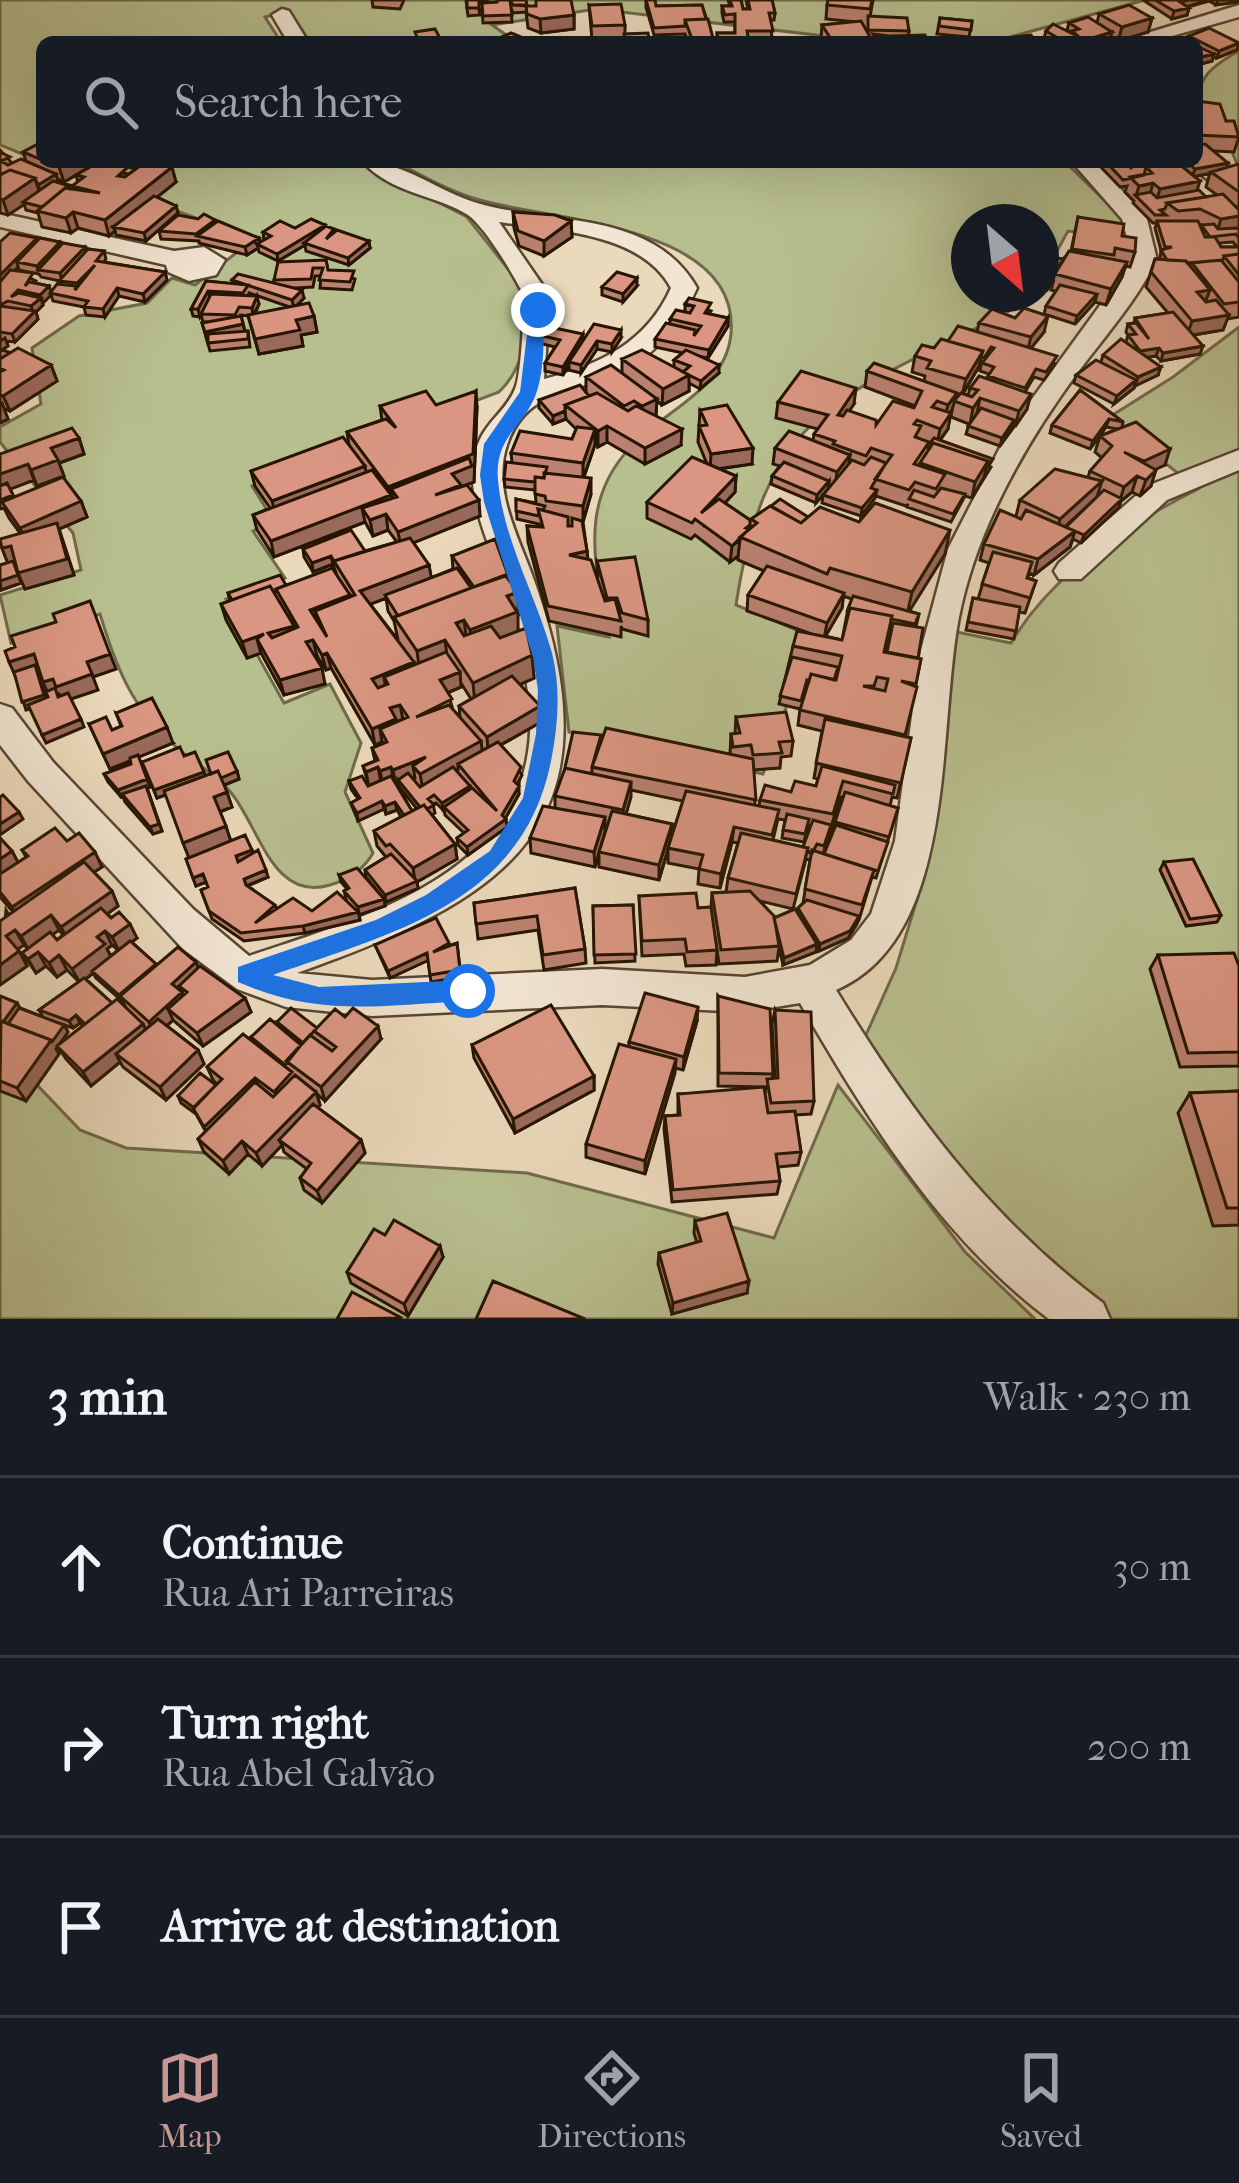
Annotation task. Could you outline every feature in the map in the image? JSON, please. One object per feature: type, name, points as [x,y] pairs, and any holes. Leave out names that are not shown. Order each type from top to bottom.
[{"type":"street","points":[[1172,36],[1239,11]]},
{"type":"street","points":[[282,15],[294,36]]},
{"type":"street","points":[[387,168],[477,211],[550,220],[600,234],[660,259],[684,283],[673,310],[654,336],[629,358],[529,392]]},
{"type":"street","points":[[0,717],[34,765],[189,931],[246,974],[284,991],[319,997],[602,987],[740,994],[809,982],[863,953],[879,935],[905,879],[936,643],[972,531],[997,474],[1043,400],[1145,260],[1145,242],[1137,222],[1089,168]]},
{"type":"street","points":[[1173,168],[1239,217]]},
{"type":"street","points":[[246,974],[383,927],[434,902],[498,857],[526,814],[541,772],[548,690],[543,657],[488,475],[493,444],[529,392],[537,296],[477,211]]},
{"type":"street","points":[[0,220],[179,260]]},
{"type":"street","points":[[1070,571],[1157,493],[1239,459]]},
{"type":"street","points":[[809,982],[889,1114],[931,1171],[1010,1262],[1087,1319]]},
{"type":"green space","points":[[0,0],[1145,0],[1014,36],[824,36],[596,9],[492,25],[508,36],[306,36],[289,11],[265,17],[277,36],[36,36],[36,160],[0,145]]},
{"type":"green space","points":[[1239,51],[1239,169],[1224,132],[1203,116],[1203,82],[1220,62]]},
{"type":"green space","points":[[59,168],[372,168],[467,217],[527,293],[520,358],[499,392],[252,486],[274,521],[253,531],[285,578],[226,599],[284,703],[330,684],[361,743],[345,792],[373,853],[349,877],[311,887],[281,873],[232,794],[148,718],[119,669],[100,614],[11,643],[0,595],[81,570],[73,533],[0,442],[0,427],[41,404],[32,348],[79,316],[147,303],[172,278],[195,285],[254,239]]},
{"type":"green space","points":[[408,168],[1071,168],[1127,222],[1130,239],[1068,231],[1059,247],[1059,204],[951,204],[951,312],[1007,312],[904,364],[824,413],[794,445],[769,485],[750,537],[736,605],[811,636],[763,774],[569,732],[557,626],[609,637],[595,549],[605,484],[622,457],[708,382],[723,360],[731,334],[726,298],[706,270],[675,249],[593,223],[469,197]]},
{"type":"green space","points":[[1239,327],[1239,1319],[1108,1319],[1054,1283],[861,1046],[896,968],[927,867],[952,631],[1011,643],[1047,595],[1093,554],[1198,489],[1108,418]]},
{"type":"green space","points":[[0,1046],[80,1130],[126,1148],[527,1173],[774,1238],[838,1085],[965,1252],[1035,1319],[0,1319]]},
{"type":"building","points":[[467,0],[487,0],[487,2],[467,8]]},
{"type":"building","points":[[510,0],[512,15],[483,16],[482,3]]},
{"type":"building","points":[[536,0],[571,0],[574,15],[540,19],[527,14],[526,6],[536,6]]},
{"type":"building","points":[[646,0],[655,0],[656,6],[702,5],[706,19],[654,28]]},
{"type":"building","points":[[730,0],[741,0],[743,9],[750,9],[748,0],[772,0],[773,31],[718,36],[735,33],[735,14],[725,15],[722,6],[732,6]]},
{"type":"building","points":[[828,0],[872,0],[870,9],[827,5]]},
{"type":"building","points":[[1155,0],[1188,0],[1180,2],[1189,8],[1174,11]]},
{"type":"building","points":[[621,4],[625,25],[592,26],[589,5]]},
{"type":"building","points":[[1129,5],[1152,18],[1122,27],[1099,14]]},
{"type":"building","points":[[868,16],[907,18],[909,31],[868,30]]},
{"type":"building","points":[[1088,17],[1112,32],[1078,36],[1072,31],[1079,29],[1069,23]]},
{"type":"building","points":[[940,18],[972,21],[971,30],[939,26]]},
{"type":"building","points":[[708,19],[712,36],[691,36],[685,20]]},
{"type":"building","points":[[861,21],[870,36],[829,36],[822,25]]},
{"type":"building","points":[[1053,24],[1077,36],[1055,36],[1046,31]]},
{"type":"building","points":[[1209,28],[1239,43],[1219,51],[1203,43],[1203,36],[1189,36]]},
{"type":"building","points":[[435,29],[439,36],[417,36],[415,32]]},
{"type":"building","points":[[1203,102],[1220,104],[1226,121],[1234,121],[1239,137],[1203,135]]},
{"type":"building","points":[[1205,144],[1228,163],[1203,168]]},
{"type":"building","points":[[0,152],[10,157],[1,161],[8,165],[21,159],[56,174],[38,185],[35,178],[10,170],[0,175]]},
{"type":"building","points":[[1239,164],[1239,192],[1211,172]]},
{"type":"building","points":[[88,168],[127,168],[118,176],[125,177],[136,169],[132,168],[171,168],[105,220],[73,212],[66,218],[37,211],[65,188],[100,193],[72,186],[84,177],[76,175]]},
{"type":"building","points":[[1112,168],[1146,168],[1144,175],[1123,180]]},
{"type":"building","points":[[1147,168],[1184,168],[1200,181],[1160,189],[1153,183],[1139,186],[1130,177],[1152,173]]},
{"type":"building","points":[[10,170],[35,178],[3,200],[0,175]]},
{"type":"building","points":[[53,181],[73,187],[42,207],[23,202]]},
{"type":"building","points":[[1199,190],[1206,197],[1167,203],[1160,210],[1166,215],[1155,215],[1135,195],[1151,192],[1157,198]]},
{"type":"building","points":[[1223,194],[1239,216],[1221,219],[1200,209],[1178,211],[1167,203]]},
{"type":"building","points":[[154,196],[176,206],[144,233],[113,227]]},
{"type":"building","points":[[513,212],[571,221],[544,241],[518,231]]},
{"type":"building","points":[[204,214],[215,220],[196,234],[159,231],[178,215],[198,219]]},
{"type":"building","points":[[1078,217],[1124,224],[1122,236],[1136,238],[1135,252],[1115,248],[1114,255],[1072,249]]},
{"type":"building","points":[[311,219],[325,225],[277,254],[257,244],[271,236],[263,232],[280,221],[295,228]]},
{"type":"building","points":[[218,221],[259,238],[245,247],[197,236]]},
{"type":"building","points":[[1157,221],[1198,221],[1205,237],[1215,237],[1221,247],[1239,247],[1239,254],[1187,263],[1167,260],[1161,250],[1172,247],[1165,247]]},
{"type":"building","points":[[1214,224],[1218,229],[1239,228],[1239,238],[1236,234],[1210,237],[1201,225]]},
{"type":"building","points":[[326,226],[334,229],[326,239],[337,230],[369,241],[348,258],[304,243]]},
{"type":"building","points":[[10,233],[37,238],[0,275],[0,242]]},
{"type":"building","points":[[40,238],[60,242],[37,266],[17,262]]},
{"type":"building","points":[[63,243],[85,247],[60,273],[38,270]]},
{"type":"building","points":[[88,249],[104,251],[96,261],[165,272],[143,294],[117,288],[103,309],[50,293],[57,284],[76,286],[75,290],[95,265],[77,283],[59,281]]},
{"type":"building","points":[[1069,251],[1127,262],[1111,289],[1059,275]]},
{"type":"building","points":[[1239,254],[1239,275],[1224,256]]},
{"type":"building","points":[[1155,259],[1186,261],[1210,290],[1197,292],[1206,302],[1216,300],[1229,315],[1192,321],[1151,272]]},
{"type":"building","points":[[326,260],[328,270],[354,271],[350,282],[319,280],[323,268],[313,268],[311,279],[274,280],[278,262]]},
{"type":"building","points":[[1221,260],[1239,282],[1239,302],[1224,304],[1192,263]]},
{"type":"building","points":[[10,270],[33,273],[25,286],[29,282],[49,286],[40,295],[18,290],[11,297],[19,293],[41,298],[31,306],[8,301],[0,305],[0,282]]},
{"type":"building","points":[[617,272],[637,278],[623,294],[602,287]]},
{"type":"building","points":[[238,274],[302,290],[292,300],[232,280]]},
{"type":"building","points":[[206,281],[248,285],[243,293],[208,291],[198,309],[191,309]]},
{"type":"building","points":[[1059,286],[1097,294],[1077,316],[1059,310]]},
{"type":"building","points":[[211,294],[257,296],[252,308],[239,307],[235,315],[201,314]]},
{"type":"building","points":[[689,298],[711,303],[705,313],[728,318],[709,350],[655,339],[666,323],[695,330],[694,336],[701,326],[670,319],[676,310],[690,313],[694,306],[685,304]]},
{"type":"building","points":[[309,303],[314,316],[296,320],[300,330],[255,339],[248,315]]},
{"type":"building","points":[[0,306],[35,311],[12,334],[0,332]]},
{"type":"building","points":[[989,312],[1015,318],[1020,312],[1048,316],[1031,337],[979,323]]},
{"type":"building","points":[[1173,312],[1203,346],[1163,353],[1159,348],[1140,351],[1128,335],[1136,334],[1128,324],[1136,323],[1149,339],[1135,318]]},
{"type":"building","points":[[241,316],[243,324],[205,332],[202,323]]},
{"type":"building","points":[[594,324],[621,330],[612,344],[597,341],[581,365],[569,362]]},
{"type":"building","points":[[545,326],[583,334],[563,367],[545,363],[560,340],[539,335]]},
{"type":"building","points":[[958,326],[1057,356],[1046,372],[1036,369],[1025,388],[988,376],[994,367],[982,363],[994,348],[984,358],[983,351],[948,341]]},
{"type":"building","points":[[248,331],[248,339],[208,343],[208,334]]},
{"type":"building","points":[[941,339],[983,351],[966,379],[927,368],[931,361],[915,356],[922,345],[934,348]]},
{"type":"building","points":[[1121,339],[1161,367],[1138,377],[1103,355]]},
{"type":"building","points":[[18,348],[51,365],[3,396],[0,359]]},
{"type":"building","points":[[642,350],[689,375],[663,389],[622,359]]},
{"type":"building","points":[[686,350],[719,365],[701,381],[683,372],[690,366],[674,360]]},
{"type":"building","points":[[1096,360],[1136,380],[1117,396],[1076,375]]},
{"type":"building","points":[[874,363],[957,393],[948,405],[937,401],[932,407],[951,413],[940,429],[917,420],[914,424],[921,426],[915,437],[929,442],[914,464],[945,474],[936,489],[915,482],[909,490],[875,479],[892,455],[871,448],[866,456],[833,444],[835,441],[814,434],[828,415],[778,402],[801,371],[856,388],[838,415],[847,410],[876,420],[876,425],[893,401],[914,408],[922,391],[867,371]]},
{"type":"building","points":[[611,365],[657,399],[642,406],[634,401],[624,406],[586,377]]},
{"type":"building","points":[[979,376],[1031,394],[1019,411],[980,398],[973,408],[954,401],[961,393],[972,397],[978,390],[970,388]]},
{"type":"building","points":[[580,385],[589,396],[565,405],[565,411],[553,416],[539,400]]},
{"type":"building","points":[[1080,390],[1123,422],[1109,419],[1093,441],[1052,425]]},
{"type":"building","points":[[426,391],[436,405],[476,391],[473,454],[388,487],[347,432],[386,419],[396,428],[380,406]]},
{"type":"building","points":[[597,393],[628,411],[636,406],[682,429],[645,448],[607,426],[598,431],[565,405]]},
{"type":"building","points":[[727,405],[753,448],[711,454],[699,426],[707,425],[700,410]]},
{"type":"building","points":[[981,408],[1014,420],[1002,438],[968,426]]},
{"type":"building","points":[[1136,422],[1170,449],[1144,461],[1124,452],[1156,470],[1146,480],[1137,476],[1124,487],[1090,471],[1112,446],[1100,436]]},
{"type":"building","points":[[577,427],[595,429],[583,463],[511,453],[520,431],[572,439]]},
{"type":"building","points":[[72,428],[79,438],[51,448],[58,460],[0,474],[0,454]]},
{"type":"building","points":[[789,431],[850,455],[837,472],[775,448]]},
{"type":"building","points":[[343,437],[365,466],[272,501],[251,471]]},
{"type":"building","points":[[934,438],[993,459],[987,468],[988,461],[933,443],[927,447]]},
{"type":"building","points":[[933,443],[988,461],[975,482],[920,463]]},
{"type":"building","points":[[692,457],[736,476],[701,513],[719,499],[750,520],[749,529],[732,546],[695,519],[692,523],[647,502]]},
{"type":"building","points":[[871,457],[886,463],[871,488],[877,490],[862,508],[823,495],[852,460],[864,465]]},
{"type":"building","points":[[469,458],[472,466],[452,474],[461,485],[435,495],[467,485],[479,500],[398,532],[386,514],[370,520],[362,508],[397,497],[391,489]]},
{"type":"building","points":[[506,462],[547,467],[544,478],[535,477],[535,482],[504,479]]},
{"type":"building","points":[[784,462],[829,481],[817,495],[772,476]]},
{"type":"building","points":[[1055,469],[1102,481],[1060,519],[1020,500]]},
{"type":"building","points":[[372,470],[391,495],[271,541],[253,515]]},
{"type":"building","points":[[544,473],[591,478],[583,506],[546,501],[545,496],[535,494],[535,477],[544,478]]},
{"type":"building","points":[[63,477],[81,501],[20,528],[2,502]]},
{"type":"building","points":[[7,483],[13,495],[0,500],[0,486]]},
{"type":"building","points":[[941,488],[965,494],[953,514],[909,499],[914,490],[934,497]]},
{"type":"building","points":[[1104,490],[1122,499],[1084,535],[1066,527]]},
{"type":"building","points":[[516,499],[545,506],[538,509],[539,516],[516,511]]},
{"type":"building","points":[[780,499],[808,517],[801,523],[771,506]]},
{"type":"building","points":[[875,503],[950,530],[912,592],[830,568],[827,574],[740,537],[757,523],[751,519],[770,506],[801,523],[820,507],[859,522]]},
{"type":"building","points":[[538,509],[568,517],[568,526],[572,518],[582,521],[587,551],[569,555],[591,560],[605,601],[615,599],[621,621],[548,606],[527,526],[543,527]]},
{"type":"building","points":[[1000,510],[1021,519],[1026,510],[1075,531],[1038,559],[984,544]]},
{"type":"building","points":[[57,523],[67,559],[18,573],[11,546],[2,548],[0,539]]},
{"type":"building","points":[[351,530],[365,551],[312,563],[303,549]]},
{"type":"building","points":[[410,538],[429,565],[360,591],[414,662],[372,679],[378,688],[388,684],[384,677],[446,652],[460,672],[440,680],[452,699],[416,717],[449,705],[481,741],[420,774],[413,766],[426,757],[393,770],[378,767],[366,772],[363,766],[378,760],[372,748],[387,742],[380,729],[408,717],[400,705],[390,708],[396,719],[372,729],[327,653],[322,655],[313,640],[306,642],[322,668],[280,680],[257,639],[264,634],[242,642],[221,604],[270,586],[294,626],[268,633],[272,638],[298,627],[276,589],[332,568],[350,595],[310,610],[327,637],[315,611],[355,595],[334,561]]},
{"type":"building","points":[[495,539],[508,575],[474,587],[452,556]]},
{"type":"building","points":[[993,552],[1032,562],[1027,578],[1036,581],[1030,598],[982,584]]},
{"type":"building","points":[[635,557],[648,620],[622,613],[617,598],[607,598],[597,561]]},
{"type":"building","points":[[13,561],[18,575],[0,581],[0,565]]},
{"type":"building","points":[[767,566],[844,593],[827,623],[748,595]]},
{"type":"building","points":[[457,568],[471,588],[398,616],[385,595]]},
{"type":"building","points":[[280,575],[286,585],[277,591],[270,586],[232,600],[228,593]]},
{"type":"building","points":[[505,575],[518,592],[507,596],[517,612],[470,630],[464,620],[456,623],[464,636],[491,626],[500,638],[526,628],[532,655],[473,683],[445,640],[417,651],[394,617]]},
{"type":"building","points":[[853,596],[919,614],[915,624],[848,609]]},
{"type":"building","points":[[973,598],[1020,607],[1016,631],[968,622]]},
{"type":"building","points":[[90,601],[110,654],[87,662],[92,674],[56,687],[53,679],[43,682],[34,654],[9,662],[5,651],[15,647],[11,636],[56,622],[53,614]]},
{"type":"building","points":[[850,608],[892,616],[884,652],[921,659],[916,684],[901,681],[917,687],[905,735],[800,710],[811,674],[836,680],[842,656],[793,646],[797,631],[842,640]],"holes":[[[877,677],[888,679],[885,691],[863,686],[874,686]]]},
{"type":"building","points":[[893,623],[923,628],[918,658],[887,652]]},
{"type":"building","points":[[792,657],[838,667],[834,680],[811,674],[801,701],[780,696]]},
{"type":"building","points":[[35,665],[44,695],[22,702],[14,672]]},
{"type":"building","points":[[512,676],[540,706],[487,737],[459,706]]},
{"type":"building","points":[[55,688],[58,697],[68,693],[81,719],[42,735],[28,705],[48,697],[46,692]]},
{"type":"building","points":[[152,698],[167,727],[103,754],[89,724],[106,717],[112,730],[122,726],[116,713]]},
{"type":"building","points":[[786,712],[793,741],[779,742],[782,753],[753,755],[751,745],[733,747],[731,734],[740,733],[736,717]]},
{"type":"building","points":[[825,719],[911,738],[901,783],[816,763]]},
{"type":"building","points":[[606,728],[753,759],[756,800],[592,767]]},
{"type":"building","points":[[573,732],[601,735],[592,774],[565,768],[564,772]]},
{"type":"building","points":[[498,742],[521,767],[514,781],[519,786],[502,815],[506,819],[467,847],[457,838],[468,830],[444,807],[472,788],[497,811],[458,764]]},
{"type":"building","points":[[180,747],[184,756],[195,752],[204,772],[154,790],[142,762]]},
{"type":"building","points":[[228,752],[237,771],[221,778],[218,771],[211,774],[206,760]]},
{"type":"building","points":[[138,755],[147,779],[118,790],[104,774],[131,764],[130,758]]},
{"type":"building","points":[[822,766],[895,785],[893,794],[843,781],[833,814],[760,800],[765,785],[791,792],[795,781],[816,786]]},
{"type":"building","points":[[453,767],[470,786],[442,803],[434,795],[428,799],[434,805],[427,809],[398,780],[408,773],[420,787]]},
{"type":"building","points":[[565,768],[631,782],[623,810],[555,796]]},
{"type":"building","points":[[218,771],[227,792],[214,797],[226,826],[183,843],[164,791]]},
{"type":"building","points":[[362,776],[368,786],[391,776],[412,811],[404,815],[395,802],[385,806],[382,801],[357,813],[351,803],[360,798],[349,781]]},
{"type":"building","points":[[146,786],[159,824],[150,827],[122,794]]},
{"type":"building","points":[[686,791],[779,810],[772,835],[734,827],[721,874],[699,869],[703,855],[668,848]]},
{"type":"building","points":[[845,792],[898,808],[889,837],[835,822]]},
{"type":"building","points":[[0,797],[19,812],[0,824]]},
{"type":"building","points":[[424,805],[455,844],[413,868],[374,831]]},
{"type":"building","points":[[543,806],[605,817],[594,852],[530,838]]},
{"type":"building","points":[[612,811],[672,824],[659,865],[599,852]]},
{"type":"building","points":[[787,814],[809,819],[805,834],[783,830]]},
{"type":"building","points":[[813,820],[831,825],[824,846],[817,844],[812,853],[803,847]]},
{"type":"building","points":[[836,825],[888,842],[878,871],[824,854]]},
{"type":"building","points":[[55,828],[67,841],[79,833],[95,852],[12,907],[0,892],[0,874],[28,856],[22,850]]},
{"type":"building","points":[[741,833],[808,848],[796,894],[728,878]]},
{"type":"building","points":[[245,835],[252,850],[236,856],[238,862],[258,850],[266,870],[244,879],[246,885],[275,905],[255,923],[293,898],[312,911],[337,892],[358,912],[303,926],[241,933],[209,911],[201,890],[208,887],[203,874],[193,878],[186,859]]},
{"type":"building","points":[[0,838],[12,851],[0,859]]},
{"type":"building","points":[[812,850],[874,870],[862,905],[805,889]]},
{"type":"building","points":[[391,854],[417,881],[385,895],[365,870]]},
{"type":"building","points":[[1193,859],[1221,915],[1190,919],[1164,862]]},
{"type":"building","points":[[84,862],[112,891],[61,927],[51,915],[21,936],[15,930],[6,936],[19,951],[0,965],[0,921]]},
{"type":"building","points":[[357,868],[384,899],[358,907],[344,891],[349,888],[339,875]]},
{"type":"building","points":[[575,888],[585,949],[543,955],[537,916],[476,924],[474,903]]},
{"type":"building","points":[[750,891],[774,916],[779,946],[721,950],[712,893]]},
{"type":"building","points":[[696,893],[698,908],[711,907],[717,950],[687,952],[685,939],[642,941],[639,896]]},
{"type":"building","points":[[807,900],[859,916],[850,931],[820,944],[798,908]]},
{"type":"building","points":[[633,905],[636,954],[594,955],[593,906]]},
{"type":"building","points":[[101,908],[111,918],[119,912],[130,924],[112,937],[105,931],[97,937],[105,944],[72,969],[59,955],[49,963],[38,952],[28,959],[22,953],[50,932],[57,940]]},
{"type":"building","points":[[795,909],[817,944],[784,958],[774,918]]},
{"type":"building","points":[[436,918],[449,943],[433,952],[457,943],[460,970],[430,975],[427,953],[388,971],[375,945]]},
{"type":"building","points":[[130,941],[156,964],[119,995],[92,971]]},
{"type":"building","points":[[178,947],[196,962],[172,984],[182,992],[149,1022],[120,996]]},
{"type":"building","points":[[1234,953],[1239,966],[1239,1052],[1188,1053],[1158,955]]},
{"type":"building","points":[[200,966],[245,998],[197,1033],[168,1009],[187,992],[179,986]]},
{"type":"building","points":[[84,978],[112,1003],[85,1024],[76,1015],[69,1021],[39,1010]]},
{"type":"building","points":[[645,993],[698,1007],[684,1057],[629,1042]]},
{"type":"building","points":[[0,996],[17,1003],[3,1022],[0,1022]]},
{"type":"building","points":[[718,996],[770,1009],[773,1074],[719,1073]]},
{"type":"building","points":[[117,999],[143,1024],[83,1072],[57,1046]]},
{"type":"building","points":[[551,1005],[594,1076],[513,1119],[472,1045]]},
{"type":"building","points":[[19,1008],[64,1025],[50,1042],[8,1024]]},
{"type":"building","points":[[291,1008],[317,1028],[303,1043],[277,1022]]},
{"type":"building","points":[[353,1008],[378,1026],[321,1087],[286,1061],[310,1035],[332,1051],[336,1047],[314,1031],[335,1009],[345,1017]]},
{"type":"building","points":[[775,1010],[811,1012],[814,1101],[771,1103],[767,1079],[778,1078]]},
{"type":"building","points":[[158,1019],[198,1050],[160,1087],[116,1054]]},
{"type":"building","points":[[270,1019],[301,1045],[285,1065],[251,1037]]},
{"type":"building","points":[[1,1021],[51,1040],[17,1088],[0,1081]]},
{"type":"building","points":[[243,1034],[292,1072],[274,1092],[255,1078],[204,1127],[193,1108],[222,1079],[207,1067]]},
{"type":"building","points":[[619,1044],[676,1059],[645,1161],[586,1144]]},
{"type":"building","points":[[200,1073],[216,1085],[194,1108],[178,1096]]},
{"type":"building","points":[[295,1075],[316,1092],[256,1153],[242,1141],[223,1161],[198,1139],[255,1082],[273,1097]]},
{"type":"building","points":[[764,1087],[768,1113],[795,1111],[801,1152],[776,1154],[780,1181],[673,1190],[665,1116],[680,1115],[678,1094]]},
{"type":"building","points":[[1239,1091],[1239,1208],[1227,1208],[1190,1093]]},
{"type":"building","points":[[313,1104],[361,1140],[317,1191],[300,1178],[311,1163],[279,1140]]},
{"type":"building","points":[[727,1213],[749,1281],[673,1303],[659,1253],[701,1241],[695,1221]]},
{"type":"building","points":[[394,1220],[440,1246],[404,1304],[347,1272],[374,1229],[385,1235]]},
{"type":"building","points":[[493,1281],[585,1319],[476,1319]]},
{"type":"building","points":[[352,1292],[402,1318],[337,1319]]},
{"type":"route","points":[[468,991],[319,997],[284,991],[246,974],[383,927],[434,902],[498,857],[533,800],[541,772],[548,690],[535,628],[488,475],[500,428],[529,392],[538,310]]}]
